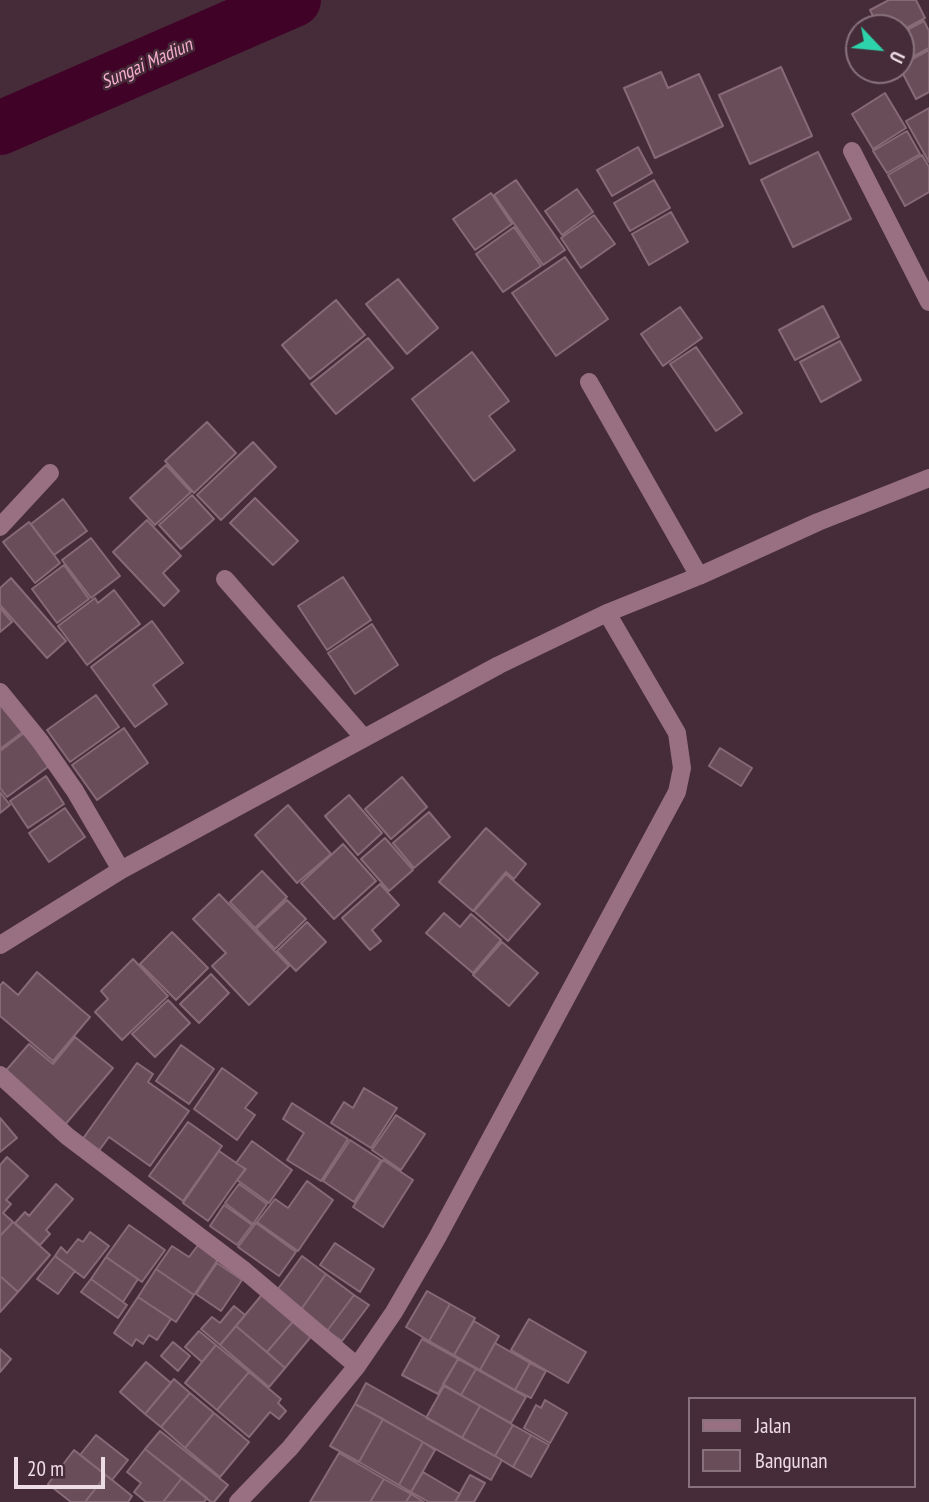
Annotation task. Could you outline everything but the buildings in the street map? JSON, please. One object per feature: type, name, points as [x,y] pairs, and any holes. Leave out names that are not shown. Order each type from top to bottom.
[{"type":"street","points":[[852,151],[929,302]]},
{"type":"street","points":[[589,382],[699,576]]},
{"type":"street","points":[[0,527],[50,474]]},
{"type":"street","points":[[0,945],[121,870],[499,665],[607,613],[699,576],[818,522],[929,478]]},
{"type":"street","points":[[225,579],[364,738]]},
{"type":"street","points":[[239,1502],[290,1448],[357,1366],[394,1312],[437,1238],[677,792],[682,768],[677,733],[607,613]]},
{"type":"street","points":[[0,692],[40,741],[75,791],[121,870]]},
{"type":"street","points":[[0,1075],[67,1136],[245,1271],[357,1366]]},
{"type":"waterway","name":"Sungai Madiun","points":[[0,128],[294,0]]}]
